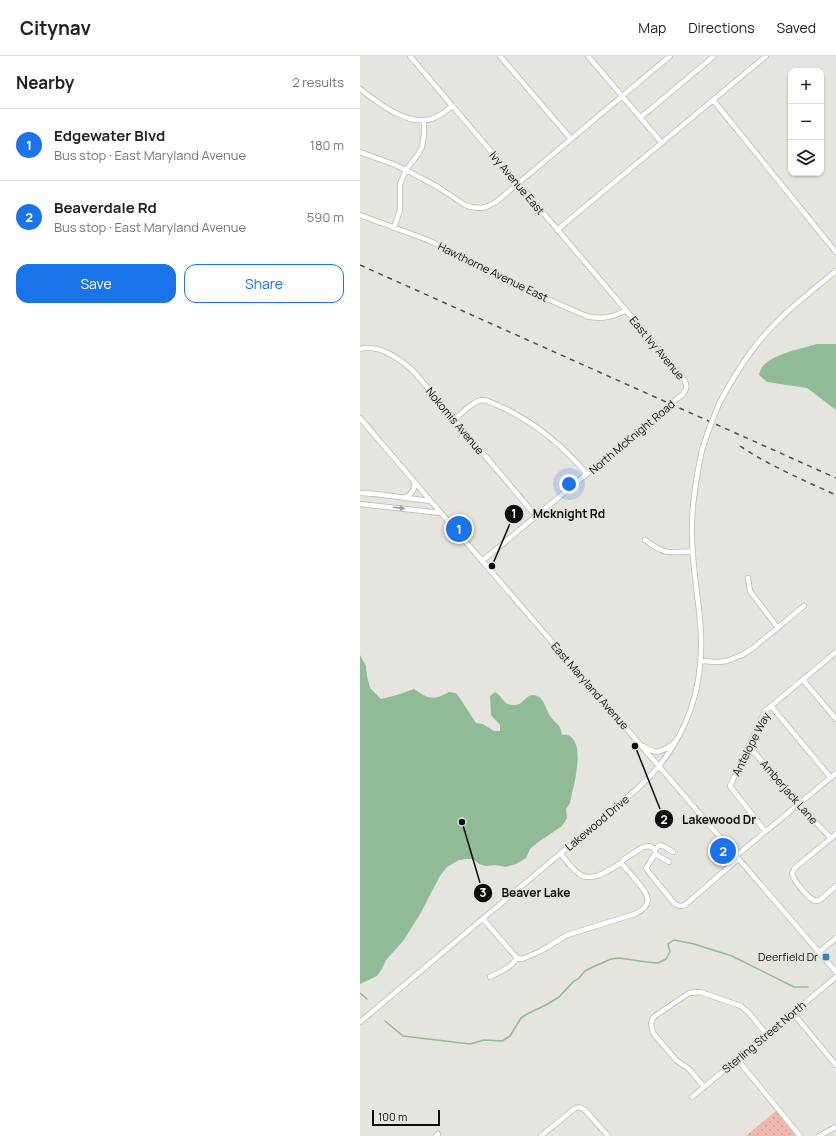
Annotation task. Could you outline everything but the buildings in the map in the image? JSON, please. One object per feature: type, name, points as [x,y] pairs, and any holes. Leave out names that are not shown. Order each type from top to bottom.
[{"type":"street","name":"Ivy Avenue East","points":[[410,56],[625,311]]},
{"type":"street","points":[[500,56],[571,140]]},
{"type":"street","points":[[588,56],[662,142]]},
{"type":"street","points":[[360,152],[406,170],[465,205],[476,208],[486,207],[518,184],[670,56]]},
{"type":"street","points":[[641,117],[714,56]]},
{"type":"street","points":[[557,230],[766,56]]},
{"type":"street","points":[[360,89],[386,107],[403,116],[416,120],[424,121],[436,117],[452,106]]},
{"type":"street","points":[[713,100],[836,252]]},
{"type":"street","points":[[394,228],[400,210],[400,184],[406,170],[422,147],[424,121]]},
{"type":"street","name":"Hawthorne Avenue East","points":[[360,215],[438,245],[512,283],[586,316],[599,319],[607,318],[625,311]]},
{"type":"street","name":"Lakewood Drive","points":[[360,1022],[637,789],[659,766],[675,742],[689,714],[697,688],[701,661],[701,629],[692,551],[692,519],[696,482],[702,450],[709,429],[719,404],[732,380],[750,354],[774,325],[836,270]]},
{"type":"street","name":"East Ivy Avenue","points":[[625,311],[681,376],[687,387]]},
{"type":"street","name":"Nokomis Avenue","points":[[360,349],[370,348],[381,351],[403,363],[415,373],[536,516]]},
{"type":"street","name":"North McKnight Road","points":[[482,561],[683,394],[687,387]]},
{"type":"street","points":[[454,420],[476,402],[483,400],[488,401],[516,415],[542,431],[568,453],[587,474]]},
{"type":"street","name":"East Maryland Avenue","points":[[360,418],[440,513],[836,972]]},
{"type":"street","points":[[406,498],[414,489],[414,482]]},
{"type":"street","points":[[360,493],[430,501]]},
{"type":"street","points":[[360,504],[440,513]]},
{"type":"street","points":[[645,540],[661,551],[692,551]]},
{"type":"street","points":[[748,578],[750,591],[778,628]]},
{"type":"street","points":[[701,661],[727,661],[750,651],[804,606]]},
{"type":"street","name":"Antelope Way","points":[[765,831],[730,786],[765,711],[836,653]]},
{"type":"street","points":[[803,680],[836,719]]},
{"type":"street","points":[[771,706],[830,778]]},
{"type":"street","points":[[636,740],[656,752],[662,751],[675,742]]},
{"type":"street","name":"Amberjack Lane","points":[[749,746],[798,804],[831,838]]},
{"type":"street","points":[[673,852],[660,845],[646,868],[673,902],[678,906],[685,905],[765,831],[836,773]]},
{"type":"street","points":[[836,834],[795,868],[792,873],[793,878],[812,900],[815,901],[820,900],[836,886]]},
{"type":"street","points":[[561,854],[574,870],[584,877],[592,877],[602,874],[621,863],[623,860],[643,847],[649,846],[669,862]]},
{"type":"street","points":[[483,919],[517,958],[522,959],[541,951],[567,935],[635,914],[645,907],[648,900],[646,892],[621,863]]},
{"type":"street","points":[[819,952],[836,938]]},
{"type":"street","points":[[490,977],[509,967],[517,958]]},
{"type":"street","name":"Sterling Street North","points":[[692,1097],[836,977]]},
{"type":"street","points":[[704,1087],[689,1069],[676,1060],[653,1033],[651,1024],[652,1020],[656,1016],[689,993],[700,992],[741,1006],[749,1013],[767,1035]]},
{"type":"street","points":[[793,1013],[836,1065]]},
{"type":"street","points":[[738,1060],[800,1136]]},
{"type":"street","points":[[541,1136],[574,1109],[580,1107],[585,1110],[608,1136]]},
{"type":"street","points":[[819,1136],[836,1127]]},
{"type":"shaded area","points":[[817,344],[836,344],[836,410],[807,388],[767,382],[759,375],[763,366],[774,358],[788,352]]},
{"type":"shaded area","points":[[360,655],[366,666],[370,688],[381,699],[414,689],[431,698],[439,697],[449,692],[456,693],[476,723],[483,724],[494,731],[500,731],[500,725],[491,715],[490,696],[495,692],[508,704],[517,705],[530,696],[536,695],[542,700],[551,717],[559,726],[562,735],[569,735],[575,742],[578,758],[570,803],[566,809],[567,818],[562,826],[537,843],[530,849],[526,858],[516,864],[505,867],[496,865],[486,866],[479,864],[473,859],[466,859],[459,860],[447,867],[440,876],[419,916],[403,941],[386,960],[377,976],[360,984]]},
{"type":"shaded area","points":[[776,1111],[797,1136],[746,1136]]},
{"type":"waterway","points":[[385,1021],[403,1036],[470,1044],[484,1040],[502,1041],[510,1036],[521,1018],[559,997],[585,971],[611,959],[619,958],[658,963],[666,959],[670,952],[668,944],[674,940],[694,944],[732,956],[794,987],[808,987]]},
{"type":"waterway","points":[[360,993],[367,999]]},
{"type":"railway","points":[[360,265],[836,478]]},
{"type":"railway","points":[[740,446],[775,466],[836,495]]},
{"type":"place","name":"Edgewater Blvd","points":[[459,529]]},
{"type":"place","name":"Mcknight Rd","points":[[492,566]]},
{"type":"place","name":"Lakewood Dr","points":[[635,746]]},
{"type":"place","name":"Beaver Lake","points":[[462,822]]},
{"type":"place","name":"Beaverdale Rd","points":[[723,851]]},
{"type":"place","name":"Deerfield Dr","points":[[826,957]]}]
